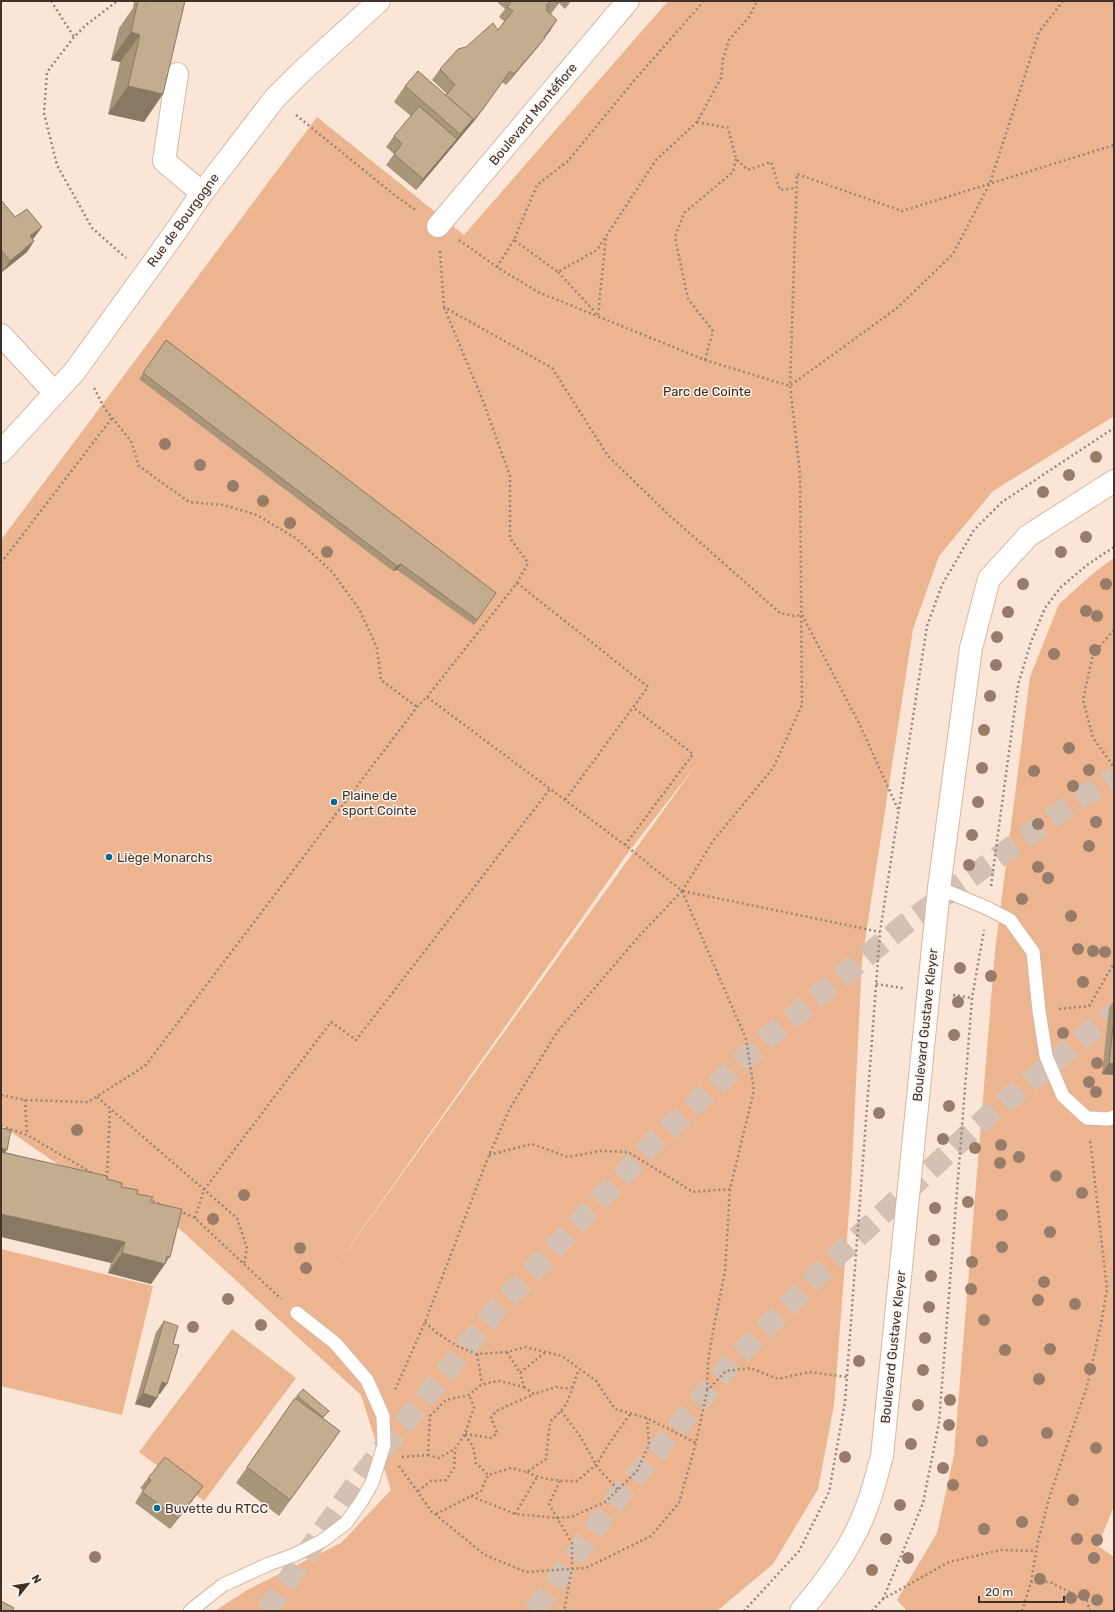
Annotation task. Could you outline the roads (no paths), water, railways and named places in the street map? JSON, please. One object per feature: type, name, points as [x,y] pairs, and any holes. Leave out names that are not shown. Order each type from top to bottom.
[{"type":"street","name":"Rue de Bourgogne","points":[[1,452],[75,371],[202,193],[275,98],[300,73],[379,1]]},
{"type":"street","name":"Boulevard Montéfiore","points":[[447,232],[628,1]]},
{"type":"street","points":[[177,74],[164,161],[202,193]]},
{"type":"street","points":[[1,335],[55,394]]},
{"type":"street","name":"Boulevard Gustave Kleyer","points":[[801,1611],[827,1580],[846,1549],[866,1509],[882,1456],[938,888],[971,648],[989,579],[1028,536],[1114,481]]},
{"type":"lane","points":[[938,888],[987,908],[1010,920],[1033,952],[1038,1010],[1046,1056],[1063,1096],[1087,1118],[1108,1119],[1114,1117]]},
{"type":"lane","points":[[190,1611],[223,1585],[269,1564],[294,1555],[322,1541],[346,1523],[372,1483],[384,1445],[383,1416],[367,1380],[335,1343],[297,1313]]},
{"type":"tunnel","points":[[266,1611],[363,1474],[496,1310],[655,1141],[766,1039],[904,925],[1074,802],[1114,777]]},
{"type":"tunnel","points":[[534,1611],[618,1497],[734,1360],[837,1256],[988,1116],[1114,1012]]},
{"type":"place","name":"Plaine de sport Cointe","points":[[334,802]]},
{"type":"place","name":"Liège Monarchs","points":[[109,857]]},
{"type":"place","name":"Buvette du RTCC","points":[[157,1508]]},
{"type":"park label","name":"Parc de Cointe","points":[[707,391]]}]
